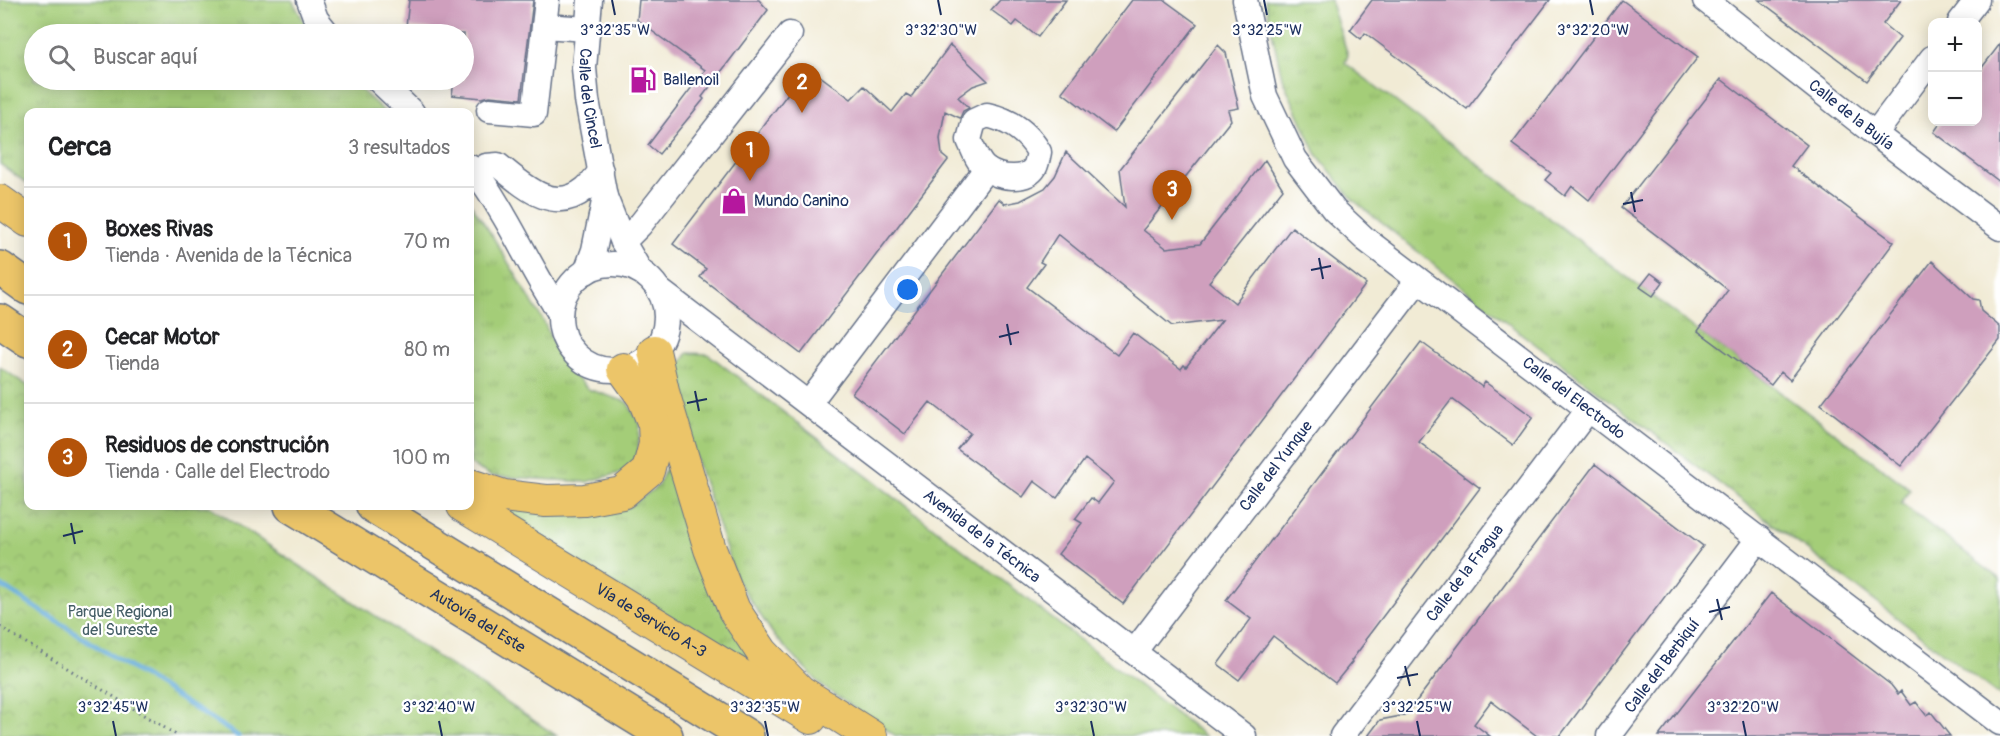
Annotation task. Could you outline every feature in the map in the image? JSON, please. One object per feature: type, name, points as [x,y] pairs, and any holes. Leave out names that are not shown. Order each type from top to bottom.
[{"type":"highway","points":[[0,268],[24,285]]},
{"type":"highway","points":[[0,321],[24,337]]},
{"type":"highway","name":"Autovía del Este","points":[[298,510],[666,736]]},
{"type":"highway","points":[[380,510],[747,736]]},
{"type":"main road","points":[[0,201],[24,218]]},
{"type":"main road","points":[[659,342],[664,395],[710,549],[734,610],[762,652],[800,691],[871,736]]},
{"type":"main road","points":[[474,486],[504,496],[546,501],[585,500],[622,493],[648,471],[656,444],[654,424],[643,397],[623,369]]},
{"type":"main road","name":"Vía de Servicio A-3","points":[[470,510],[839,736]]},
{"type":"street","points":[[309,0],[320,24]]},
{"type":"street","points":[[489,110],[534,114],[547,0]]},
{"type":"street","name":"Calle del Cincel","points":[[590,0],[586,29],[585,78],[605,198]]},
{"type":"street","name":"Calle del Electrodo","points":[[1245,0],[1266,96],[1295,159],[1334,210],[1365,239],[1418,280],[2000,723]]},
{"type":"street","name":"Calle de la Bujía","points":[[1705,0],[1875,134],[2000,228]]},
{"type":"street","points":[[1963,18],[1977,0]]},
{"type":"street","points":[[544,26],[586,29]]},
{"type":"street","points":[[623,242],[640,225],[790,34]]},
{"type":"street","points":[[1875,134],[1928,63]]},
{"type":"street","points":[[389,90],[408,108]]},
{"type":"street","points":[[474,169],[498,165],[537,194],[551,200],[566,199],[584,190],[601,171]]},
{"type":"street","points":[[809,403],[986,169]]},
{"type":"street","points":[[474,173],[494,199],[560,313]]},
{"type":"street","points":[[605,198],[623,242],[640,271]]},
{"type":"street","points":[[586,272],[594,250],[605,198]]},
{"type":"street","points":[[613,264],[627,266],[651,279],[659,290],[666,318],[659,342],[640,363],[623,369],[606,369],[591,365],[567,344],[561,329],[560,313],[564,297],[573,282],[586,272],[599,266],[613,264]]},
{"type":"street","name":"Calle del Yunque","points":[[1134,652],[1418,280]]},
{"type":"street","name":"Avenida de la Técnica","points":[[659,290],[1244,736]]},
{"type":"street","name":"Avenida de la Técnica","points":[[659,342],[689,332],[721,337]]},
{"type":"street","name":"Calle de la Fragua","points":[[1342,736],[1588,410]]},
{"type":"street","name":"Calle del Berbiquí","points":[[1609,736],[1759,538]]},
{"type":"path","points":[[0,627],[177,736]]},
{"type":"green space","points":[[0,0],[292,0],[305,24],[24,24],[24,90],[361,90],[381,108],[24,108],[24,181],[0,164]]},
{"type":"green space","points":[[1265,0],[1330,0],[1348,55],[1345,63],[1910,489],[1901,503],[2000,579],[2000,696],[1510,325],[1353,200],[1316,153],[1282,78]]},
{"type":"green space","points":[[474,209],[543,320],[562,363],[588,389],[627,402],[640,424],[638,453],[627,471],[586,482],[491,476],[474,466]]},
{"type":"green space","points":[[688,353],[708,354],[1205,736],[896,736],[823,687],[775,637],[736,579],[692,447],[673,374]]},
{"type":"green space","name":"Parque Regional del Sureste","points":[[0,367],[24,383],[24,510],[215,510],[557,736],[0,736]]},
{"type":"green space","points":[[669,462],[750,655],[743,663],[499,515],[503,507],[581,515],[629,507],[658,486]]},
{"type":"building","points":[[409,0],[533,0],[521,99],[452,95],[453,90],[474,90],[474,24],[406,24]]},
{"type":"building","points":[[639,0],[759,0],[768,10],[702,97],[704,99],[659,154],[648,145],[705,70],[637,20]]},
{"type":"building","points":[[1000,0],[1066,0],[1038,37],[1017,21],[1013,26],[991,10]]},
{"type":"building","points":[[1132,0],[1164,0],[1197,24],[1114,132],[1062,92]]},
{"type":"building","points":[[1372,0],[1550,0],[1467,109],[1365,33],[1361,39],[1350,30]]},
{"type":"building","points":[[1622,0],[1698,57],[1589,200],[1572,186],[1565,196],[1545,180],[1551,173],[1512,144]]},
{"type":"building","points":[[1759,0],[1901,0],[1883,24],[1900,38],[1867,81]]},
{"type":"building","points":[[2000,44],[2000,182],[1934,132],[1938,126],[1982,126],[1982,67]]},
{"type":"building","points":[[950,45],[988,81],[973,86],[958,97],[969,108],[963,111],[960,118],[945,111],[940,138],[942,155],[948,160],[801,354],[700,277],[706,269],[673,244],[808,67],[851,99],[864,86],[892,112],[906,94],[911,97]]},
{"type":"building","points":[[1218,45],[1226,53],[1239,108],[1228,110],[1231,120],[1143,230],[1166,248],[1200,244],[1265,160],[1283,189],[1209,282],[1235,303],[1292,227],[1366,284],[1123,604],[1058,554],[1082,523],[1075,519],[1091,498],[1098,503],[1114,482],[1085,459],[1057,498],[1034,481],[1023,497],[957,449],[970,433],[930,402],[905,434],[852,393],[999,199],[1005,204],[1020,201],[1045,188],[1055,176],[1066,152],[1125,207],[1120,169]],"holes":[[[1058,234],[1172,326],[1222,320],[1186,367],[1184,365],[1181,369],[1133,333],[1117,355],[1027,287],[1044,264],[1040,262]]]},
{"type":"building","points":[[1721,79],[1807,145],[1791,166],[1894,242],[1790,380],[1781,372],[1771,385],[1698,331],[1728,290],[1621,208]]},
{"type":"building","points":[[1932,261],[1973,299],[1979,300],[1981,311],[2000,327],[2000,340],[1901,466],[1821,404]]},
{"type":"building","points":[[1651,273],[1663,282],[1653,296],[1640,287]]},
{"type":"building","points":[[1421,342],[1482,387],[1485,382],[1533,417],[1513,445],[1452,399],[1419,442],[1480,488],[1365,640],[1352,662],[1335,683],[1273,636],[1239,680],[1218,664],[1251,619],[1226,600]]},
{"type":"building","points":[[1595,464],[1703,546],[1560,736],[1537,736],[1491,701],[1474,724],[1490,736],[1368,736],[1380,720],[1406,715]]},
{"type":"building","points":[[1771,593],[1891,685],[1898,694],[1901,691],[1911,705],[1916,702],[1926,715],[1931,712],[1950,736],[1659,736]]},
{"type":"waterway","points":[[0,585],[238,736]]},
{"type":"place","name":"Ballenoil","points":[[643,80]]},
{"type":"place","name":"Cecar Motor","points":[[802,113]]},
{"type":"place","name":"Boxes Rivas","points":[[750,181]]},
{"type":"place","name":"Mundo Canino","points":[[734,201]]},
{"type":"place","name":"Residuos de construción","points":[[1172,220]]}]
